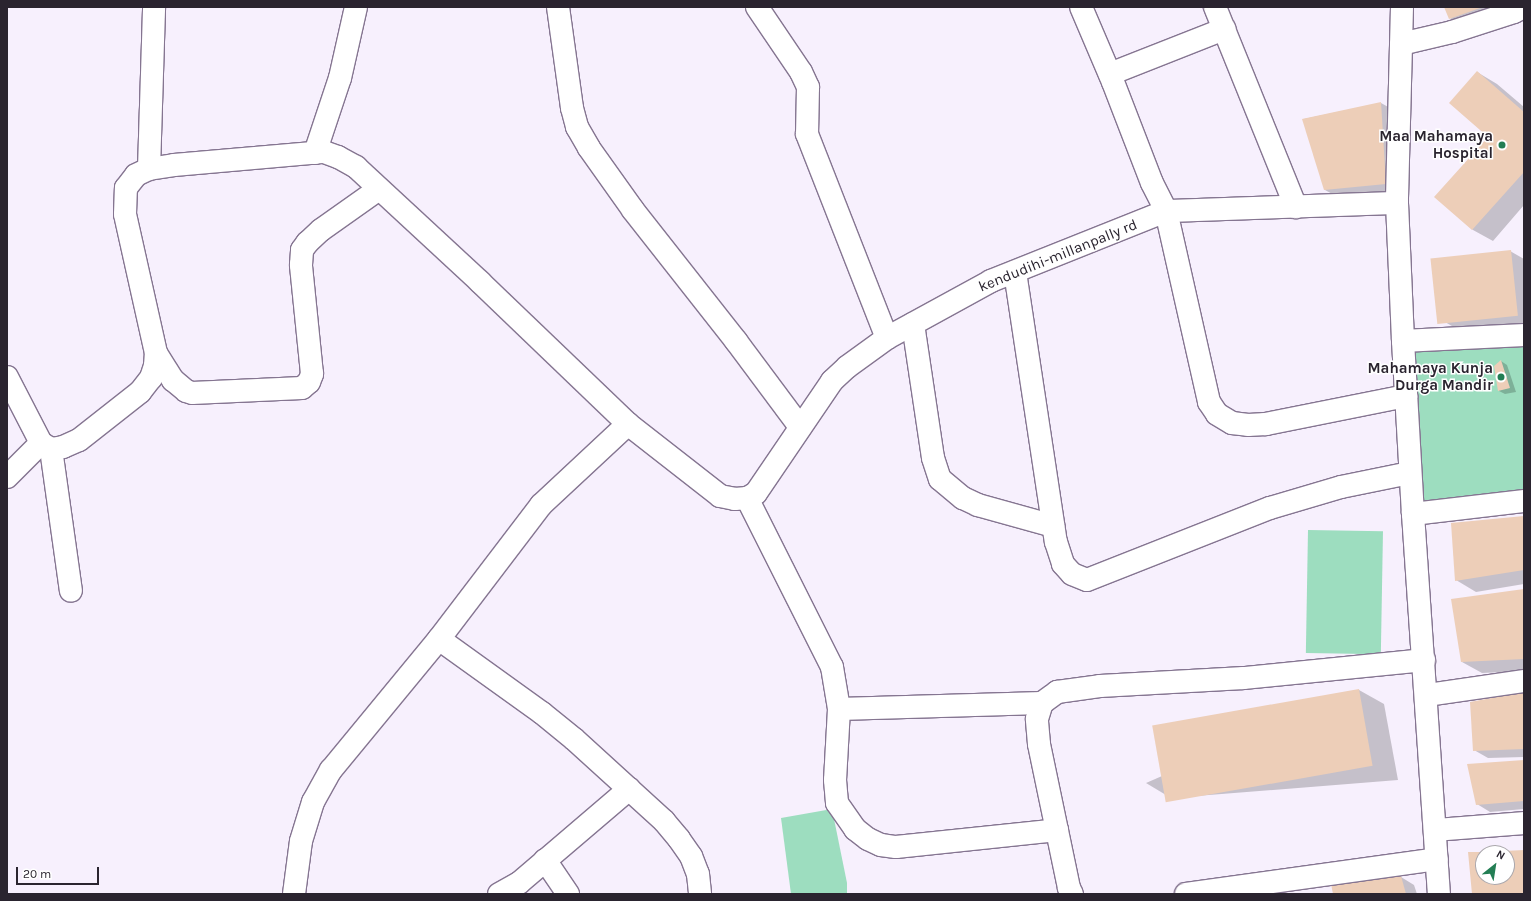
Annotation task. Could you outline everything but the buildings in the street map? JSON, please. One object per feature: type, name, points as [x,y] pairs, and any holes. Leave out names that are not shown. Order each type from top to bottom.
[{"type":"street","points":[[149,169],[154,7]]},
{"type":"street","points":[[315,153],[340,78],[356,7]]},
{"type":"street","points":[[558,7],[572,108],[577,127],[589,148],[633,210],[736,341],[800,426]]},
{"type":"street","points":[[757,7],[801,72],[808,87],[807,134],[887,338]]},
{"type":"street","points":[[1081,7],[1110,74],[1152,183],[1166,211],[1209,402],[1217,414],[1232,423],[1248,425],[1266,424],[1406,396]]},
{"type":"street","points":[[1215,7],[1296,207]]},
{"type":"street","points":[[1402,7],[1397,203],[1410,473],[1427,694],[1439,894]]},
{"type":"street","points":[[1401,44],[1452,32],[1514,12],[1524,7]]},
{"type":"street","points":[[1110,74],[1224,29]]},
{"type":"street","points":[[7,477],[46,446],[63,447],[79,440],[140,392],[151,378],[155,366],[156,353],[125,214],[124,198],[126,188],[136,175],[149,169],[174,165],[324,152],[338,157],[356,167],[480,282],[628,424],[720,496],[735,499],[747,498],[832,667],[839,709],[836,780],[837,803],[854,829],[868,839],[881,845],[896,847],[1057,830]]},
{"type":"street","points":[[156,353],[173,380],[186,391],[192,393],[302,388],[309,382],[312,374],[301,264],[302,250],[321,230],[379,189]]},
{"type":"street","points":[[1166,211],[1397,203]]},
{"type":"street","name":"kendudihi-millanpally rd","points":[[747,498],[756,493],[800,426],[832,381],[847,367],[887,338],[991,281],[1166,211]]},
{"type":"street","points":[[1015,272],[1056,542],[1063,564],[1072,574],[1087,580],[1270,508],[1341,487],[1410,473]]},
{"type":"street","points":[[914,324],[933,458],[940,479],[963,498],[978,505],[1054,526]]},
{"type":"street","points":[[1403,342],[1524,336]]},
{"type":"street","points":[[7,377],[46,446],[71,591]]},
{"type":"street","points":[[294,894],[301,841],[313,802],[331,770],[439,639],[541,505],[628,424]]},
{"type":"street","points":[[1413,514],[1524,500]]},
{"type":"street","points":[[439,639],[542,713],[574,739],[664,821],[679,839],[690,856],[698,874],[700,894]]},
{"type":"street","points":[[839,709],[1042,703],[1058,692],[1100,686],[1244,678],[1424,660]]},
{"type":"street","points":[[1427,694],[1524,681]]},
{"type":"street","points":[[1042,703],[1037,719],[1039,744],[1069,888],[1072,894]]},
{"type":"street","points":[[499,894],[520,883],[629,789]]},
{"type":"street","points":[[1436,830],[1524,823]]},
{"type":"street","points":[[545,860],[568,894]]},
{"type":"street","points":[[1186,894],[1437,860]]},
{"type":"green space","points":[[1524,340],[1524,495],[1405,515],[1410,347]]},
{"type":"green space","points":[[1308,530],[1383,531],[1381,654],[1306,653]]},
{"type":"green space","points":[[832,809],[847,883],[847,894],[791,894],[781,818]]},
{"type":"place","name":"Maa Mahamaya Hospital","points":[[1502,145]]},
{"type":"place","name":"Mahamaya Kunja Durga Mandir","points":[[1501,377]]}]
